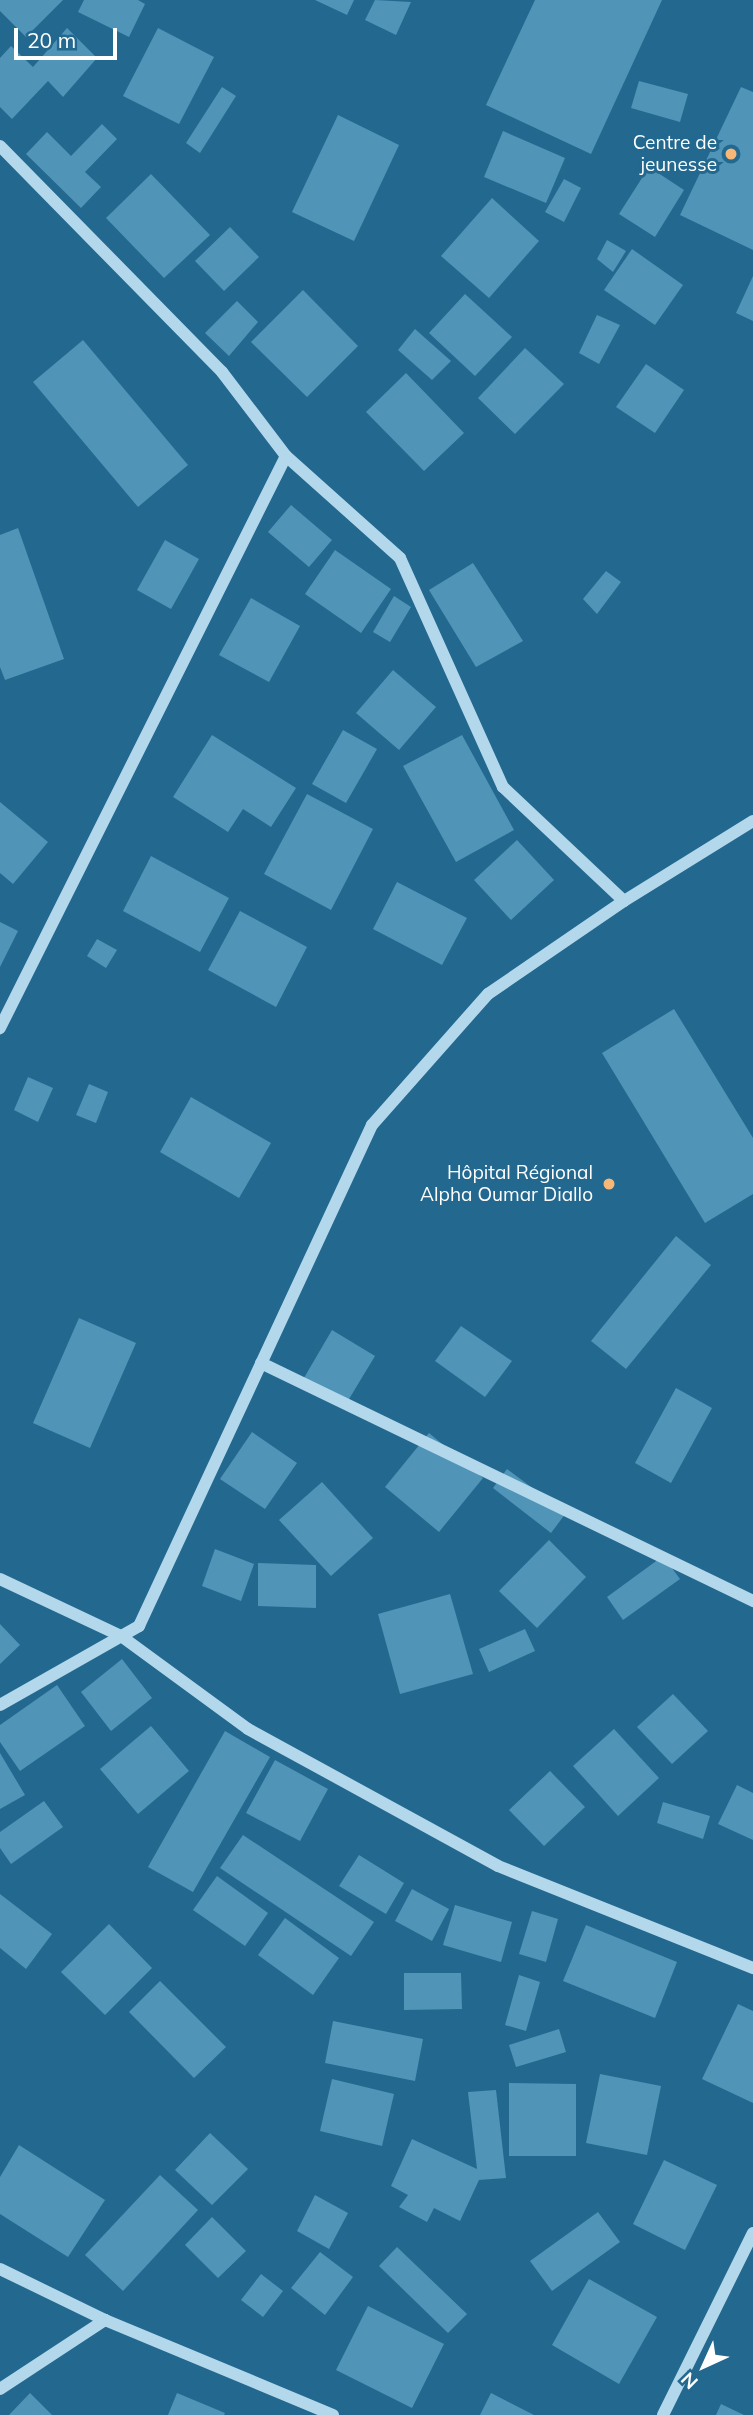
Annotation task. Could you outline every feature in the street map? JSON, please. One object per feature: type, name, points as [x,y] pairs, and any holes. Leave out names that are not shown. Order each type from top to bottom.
[{"type":"street","points":[[0,146],[222,372],[286,456],[400,558],[503,788],[624,901]]},
{"type":"street","points":[[0,1028],[286,456]]},
{"type":"street","points":[[0,1705],[139,1626],[372,1125],[488,994],[624,901],[753,821]]},
{"type":"street","points":[[261,1363],[753,1601]]},
{"type":"street","points":[[0,1579],[121,1636],[248,1729],[498,1866],[753,1968]]},
{"type":"street","points":[[663,2415],[753,2233]]},
{"type":"street","points":[[0,2269],[105,2320],[333,2415]]},
{"type":"street","points":[[0,2389],[105,2320]]},
{"type":"building","points":[[0,0],[63,0],[26,37],[0,11]]},
{"type":"building","points":[[84,0],[138,0],[145,4],[129,37],[78,12]]},
{"type":"building","points":[[315,0],[354,0],[347,15]]},
{"type":"building","points":[[375,0],[411,2],[396,35],[365,20]]},
{"type":"building","points":[[535,0],[662,0],[591,154],[486,105]]},
{"type":"building","points":[[67,28],[97,58],[63,97],[48,81],[12,119],[0,107],[0,58],[11,46],[33,67]]},
{"type":"building","points":[[158,28],[214,57],[179,124],[123,96]]},
{"type":"building","points":[[639,81],[688,94],[680,122],[631,108]]},
{"type":"building","points":[[222,87],[236,96],[200,153],[186,143]]},
{"type":"building","name":"Centre de jeunesse","points":[[741,87],[753,92],[753,250],[680,215]]},
{"type":"building","points":[[338,115],[399,145],[354,241],[292,212]]},
{"type":"building","points":[[102,124],[117,139],[85,172],[101,187],[81,208],[26,154],[47,132],[71,156]]},
{"type":"building","points":[[503,131],[565,158],[546,203],[484,177]]},
{"type":"building","points":[[649,167],[684,190],[655,237],[619,214]]},
{"type":"building","points":[[151,174],[210,235],[164,278],[106,218]]},
{"type":"building","points":[[564,179],[581,188],[564,222],[545,212]]},
{"type":"building","points":[[492,198],[539,241],[489,298],[441,256]]},
{"type":"building","points":[[230,227],[259,257],[224,291],[195,261]]},
{"type":"building","points":[[607,240],[626,251],[613,272],[597,259]]},
{"type":"building","points":[[632,249],[683,285],[655,325],[604,290]]},
{"type":"building","points":[[753,276],[753,321],[736,313]]},
{"type":"building","points":[[303,290],[358,346],[307,397],[251,342]]},
{"type":"building","points":[[465,294],[512,337],[475,376],[429,333]]},
{"type":"building","points":[[237,301],[258,322],[229,356],[205,333]]},
{"type":"building","points":[[597,315],[620,325],[599,364],[579,353]]},
{"type":"building","points":[[415,329],[451,361],[432,380],[398,350]]},
{"type":"building","points":[[83,340],[188,465],[138,507],[33,382]]},
{"type":"building","points":[[525,348],[564,384],[515,434],[478,398]]},
{"type":"building","points":[[646,364],[684,390],[655,433],[616,407]]},
{"type":"building","points":[[406,373],[464,433],[424,471],[366,412]]},
{"type":"building","points":[[291,505],[332,540],[309,567],[268,532]]},
{"type":"building","points":[[18,528],[64,659],[5,680],[0,667],[0,535]]},
{"type":"building","points":[[165,540],[199,559],[171,609],[137,590]]},
{"type":"building","points":[[335,550],[391,589],[361,633],[305,594]]},
{"type":"building","points":[[473,563],[523,641],[476,667],[429,590]]},
{"type":"building","points":[[606,571],[621,582],[597,614],[583,599]]},
{"type":"building","points":[[394,596],[411,607],[390,642],[373,632]]},
{"type":"building","points":[[251,598],[300,626],[269,682],[219,655]]},
{"type":"building","points":[[393,670],[436,707],[399,750],[356,713]]},
{"type":"building","points":[[343,730],[377,749],[346,803],[312,784]]},
{"type":"building","points":[[212,735],[296,788],[271,827],[243,809],[228,832],[173,797]]},
{"type":"building","points":[[462,735],[514,830],[456,862],[403,766]]},
{"type":"building","points":[[307,794],[373,829],[331,910],[264,874]]},
{"type":"building","points":[[0,802],[48,842],[13,884],[0,873]]},
{"type":"building","points":[[517,840],[554,880],[511,920],[474,880]]},
{"type":"building","points":[[151,856],[229,898],[200,952],[123,911]]},
{"type":"building","points":[[397,882],[467,918],[442,965],[373,929]]},
{"type":"building","points":[[240,911],[307,947],[276,1007],[208,970]]},
{"type":"building","points":[[0,922],[18,931],[0,967]]},
{"type":"building","points":[[97,939],[117,950],[106,968],[87,956]]},
{"type":"building","points":[[674,1009],[753,1138],[753,1194],[705,1223],[602,1053]]},
{"type":"building","points":[[28,1077],[53,1088],[38,1122],[14,1110]]},
{"type":"building","points":[[89,1084],[108,1092],[96,1123],[76,1115]]},
{"type":"building","points":[[191,1097],[271,1143],[239,1198],[160,1152]]},
{"type":"building","points":[[676,1236],[711,1265],[626,1369],[591,1341]]},
{"type":"building","points":[[79,1318],[136,1343],[90,1448],[33,1423]]},
{"type":"building","points":[[461,1326],[512,1361],[485,1397],[435,1361]]},
{"type":"building","points":[[332,1330],[375,1356],[343,1409],[301,1383]]},
{"type":"building","points":[[676,1388],[712,1408],[671,1483],[635,1463]]},
{"type":"building","points":[[252,1432],[297,1463],[265,1509],[220,1479]]},
{"type":"building","points":[[429,1433],[483,1478],[439,1532],[385,1487]]},
{"type":"building","points":[[507,1469],[566,1513],[551,1533],[493,1488]]},
{"type":"building","points":[[322,1482],[373,1538],[331,1576],[279,1520]]},
{"type":"building","points":[[549,1540],[586,1577],[537,1628],[499,1591]]},
{"type":"building","points":[[215,1549],[254,1564],[241,1601],[202,1586]]},
{"type":"building","points":[[663,1556],[680,1579],[623,1620],[607,1597]]},
{"type":"building","points":[[258,1563],[316,1565],[316,1608],[258,1606]]},
{"type":"building","points":[[450,1594],[473,1674],[400,1694],[378,1614]]},
{"type":"building","points":[[0,1624],[20,1645],[0,1664]]},
{"type":"building","points":[[525,1629],[535,1651],[489,1672],[479,1649]]},
{"type":"building","points":[[122,1659],[152,1698],[111,1731],[81,1692]]},
{"type":"building","points":[[57,1685],[85,1726],[20,1771],[0,1742],[0,1725]]},
{"type":"building","points":[[673,1694],[708,1731],[672,1764],[637,1727]]},
{"type":"building","points":[[151,1726],[189,1771],[138,1814],[100,1769]]},
{"type":"building","points":[[614,1729],[659,1778],[618,1816],[573,1766]]},
{"type":"building","points":[[225,1731],[270,1757],[193,1892],[148,1867]]},
{"type":"building","points":[[0,1753],[25,1795],[0,1809]]},
{"type":"building","points":[[275,1760],[328,1789],[300,1841],[246,1813]]},
{"type":"building","points":[[550,1771],[585,1807],[544,1846],[509,1810]]},
{"type":"building","points":[[737,1785],[753,1793],[753,1840],[718,1824]]},
{"type":"building","points":[[44,1801],[63,1827],[11,1864],[0,1848],[0,1832]]},
{"type":"building","points":[[663,1802],[710,1816],[703,1839],[657,1823]]},
{"type":"building","points":[[243,1835],[374,1922],[351,1956],[220,1868]]},
{"type":"building","points":[[359,1855],[404,1883],[386,1914],[339,1886]]},
{"type":"building","points":[[217,1876],[268,1913],[245,1946],[193,1910]]},
{"type":"building","points":[[412,1889],[449,1909],[432,1941],[395,1921]]},
{"type":"building","points":[[0,1894],[52,1934],[26,1969],[0,1948]]},
{"type":"building","points":[[455,1905],[512,1922],[501,1962],[443,1945]]},
{"type":"building","points":[[532,1911],[558,1919],[546,1962],[519,1954]]},
{"type":"building","points":[[285,1918],[339,1958],[313,1995],[258,1955]]},
{"type":"building","points":[[109,1924],[152,1968],[105,2015],[61,1972]]},
{"type":"building","points":[[586,1925],[677,1962],[655,2018],[563,1981]]},
{"type":"building","points":[[404,1973],[461,1973],[462,2009],[404,2010]]},
{"type":"building","points":[[519,1975],[540,1982],[526,2031],[505,2025]]},
{"type":"building","points":[[160,1981],[226,2047],[194,2078],[129,2012]]},
{"type":"building","points":[[738,2004],[753,2011],[753,2103],[702,2079]]},
{"type":"building","points":[[333,2021],[423,2039],[415,2081],[325,2063]]},
{"type":"building","points":[[559,2029],[566,2052],[516,2067],[509,2045]]},
{"type":"building","points":[[600,2074],[661,2086],[647,2155],[586,2143]]},
{"type":"building","points":[[332,2079],[394,2094],[382,2146],[320,2131]]},
{"type":"building","points":[[509,2083],[576,2084],[576,2156],[509,2156]]},
{"type":"building","points":[[496,2090],[506,2178],[479,2180],[460,2221],[434,2208],[427,2222],[399,2207],[408,2195],[391,2186],[412,2139],[477,2169],[468,2092]]},
{"type":"building","points":[[210,2133],[248,2169],[212,2205],[175,2170]]},
{"type":"building","points":[[19,2145],[105,2200],[68,2257],[0,2214],[0,2177]]},
{"type":"building","points":[[664,2160],[717,2185],[685,2250],[633,2224]]},
{"type":"building","points":[[160,2175],[198,2210],[123,2291],[85,2255]]},
{"type":"building","points":[[315,2195],[348,2213],[329,2249],[297,2231]]},
{"type":"building","points":[[598,2212],[620,2242],[552,2291],[530,2261]]},
{"type":"building","points":[[212,2217],[246,2251],[218,2278],[185,2245]]},
{"type":"building","points":[[397,2247],[467,2314],[448,2333],[379,2266]]},
{"type":"building","points":[[320,2252],[353,2277],[325,2315],[291,2288]]},
{"type":"building","points":[[261,2274],[283,2291],[263,2317],[241,2300]]},
{"type":"building","points":[[589,2279],[657,2317],[619,2384],[552,2345]]},
{"type":"building","points":[[368,2306],[444,2344],[412,2408],[336,2370]]},
{"type":"building","points":[[30,2393],[52,2415],[9,2415]]},
{"type":"building","points":[[177,2393],[225,2413],[168,2415]]},
{"type":"building","points":[[491,2393],[534,2415],[480,2415]]},
{"type":"building","points":[[721,2404],[744,2415],[716,2415]]},
{"type":"place","name":"Centre de jeunesse","points":[[731,154]]},
{"type":"place","name":"Hôpital Régional Alpha Oumar Diallo","points":[[609,1184]]}]
